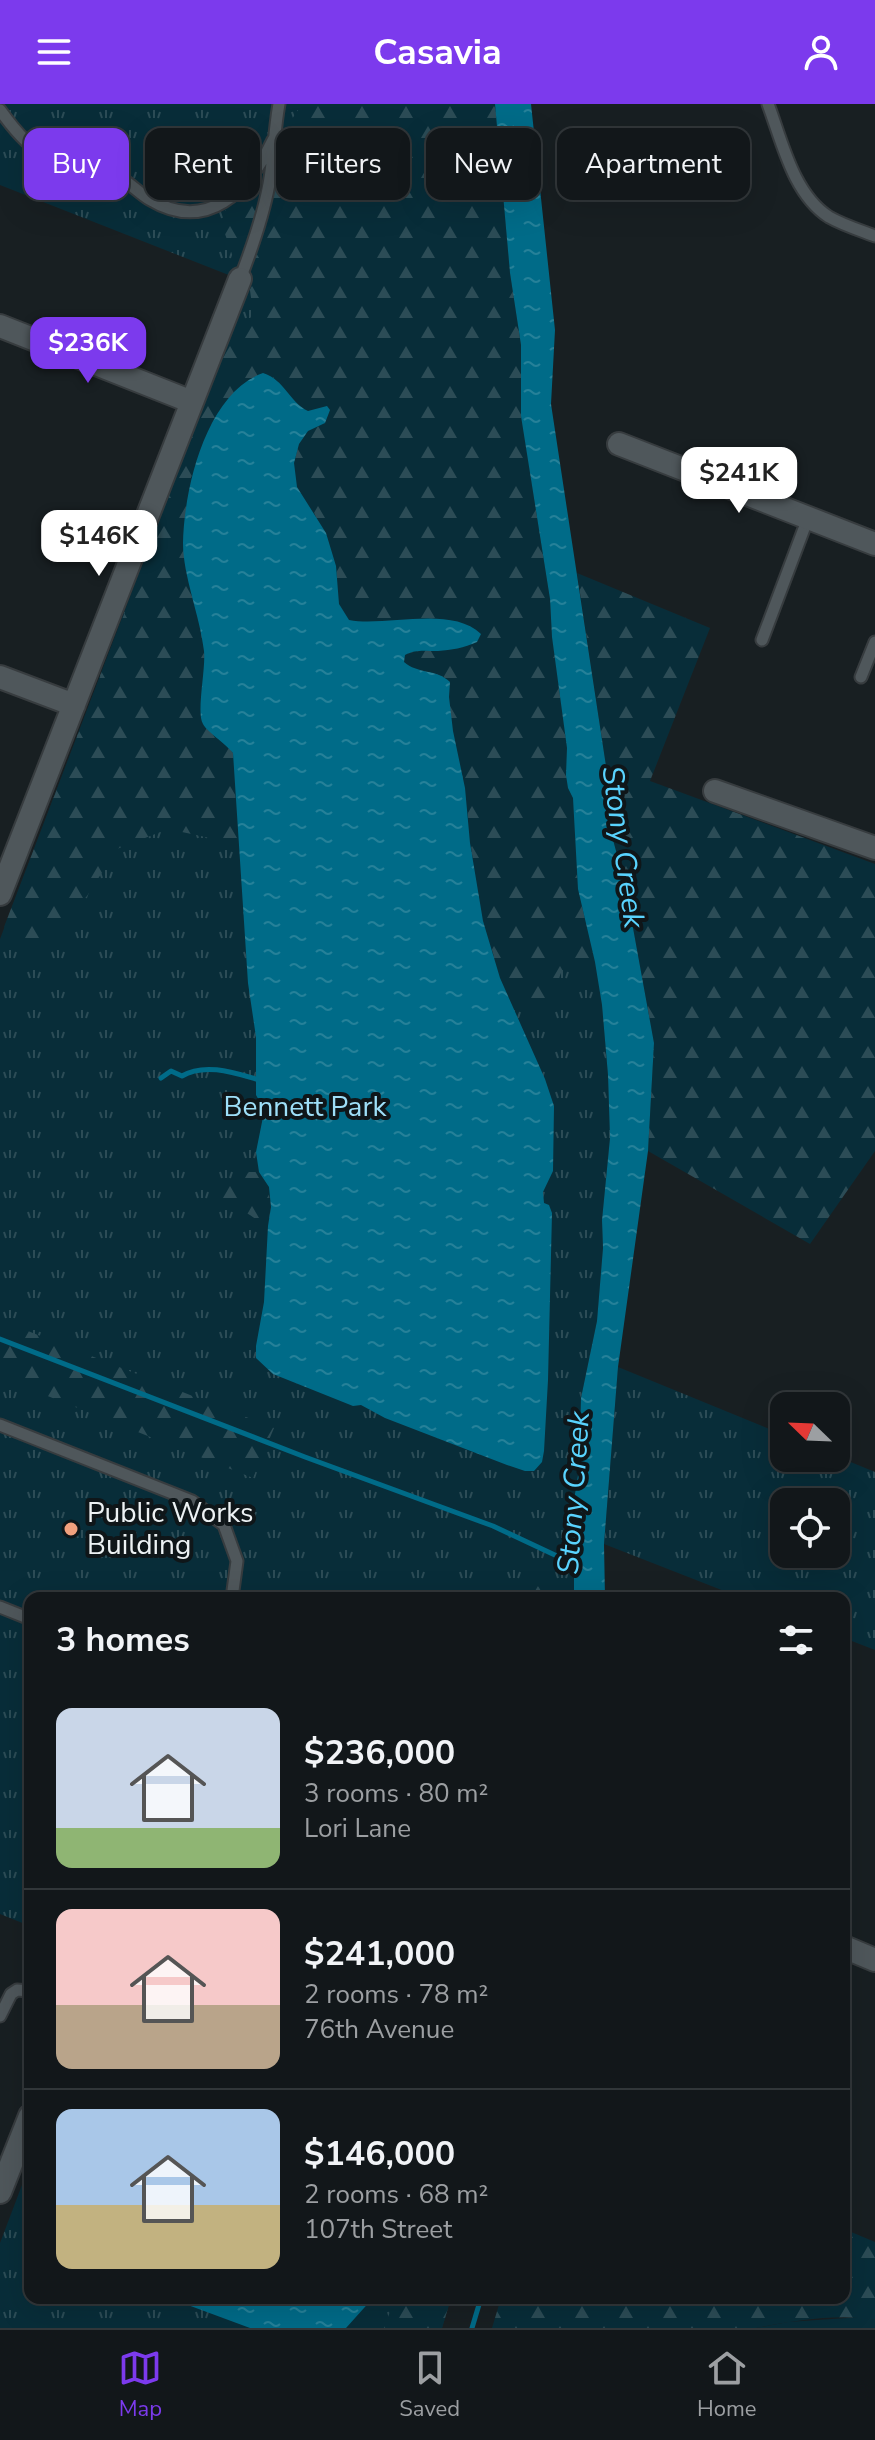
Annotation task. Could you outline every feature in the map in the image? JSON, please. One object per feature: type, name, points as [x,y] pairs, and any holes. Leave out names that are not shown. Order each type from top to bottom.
[{"type":"street","points":[[0,894],[240,279]]},
{"type":"street","points":[[0,326],[192,402]]},
{"type":"street","points":[[619,444],[875,544]]},
{"type":"street","points":[[0,677],[74,705]]},
{"type":"street","points":[[715,791],[875,848]]},
{"type":"street","points":[[850,1950],[875,1960]]},
{"type":"street","points":[[2,2181],[24,2130]]},
{"type":"lane","points":[[240,279],[263,212],[279,104]]},
{"type":"lane","points":[[768,104],[794,172],[807,196],[828,216],[875,236]]},
{"type":"lane","points":[[0,110],[22,138],[44,156],[115,175],[148,198],[168,208],[186,212],[210,208],[236,193],[262,163],[273,140]]},
{"type":"lane","points":[[762,640],[808,518]]},
{"type":"lane","points":[[861,677],[875,642]]},
{"type":"lane","points":[[0,1425],[192,1501],[224,1525],[237,1561],[233,1592]]},
{"type":"lane","points":[[0,1607],[24,1617]]},
{"type":"lane","points":[[0,2016],[11,1994],[24,1991]]},
{"type":"green space","name":"Bennett Park","points":[[0,104],[495,104],[497,128],[426,128],[426,200],[503,200],[520,400],[602,1005],[610,1138],[597,1321],[581,1398],[579,1469],[574,1500],[574,1592],[24,1592],[24,1924],[0,1914],[0,939],[249,283],[38,200],[129,200],[129,128],[24,128],[24,194],[0,185]]},
{"type":"green space","points":[[302,104],[495,104],[497,128],[426,128],[426,200],[504,200],[521,345],[521,416],[550,599],[567,748],[566,775],[573,798],[578,889],[595,962],[587,969],[564,967],[553,999],[542,1002],[526,999],[512,1007],[491,948],[478,888],[465,785],[451,721],[450,682],[404,662],[405,655],[410,653],[465,648],[454,621],[349,620],[339,604],[336,566],[313,510],[297,487],[294,463],[299,443],[308,431],[325,423],[326,406],[308,411],[273,377],[191,477],[183,543],[205,655],[199,713],[204,727],[224,741],[233,753],[238,844],[168,829],[117,849],[87,896],[36,943],[18,937],[4,927],[232,333],[249,321],[253,312],[249,283],[235,263],[223,228],[223,213],[235,200],[260,200],[260,174],[276,157],[276,200],[410,200],[410,128],[286,128]]},
{"type":"green space","points":[[577,573],[710,628],[650,781],[875,864],[875,1151],[810,1244],[648,1151],[654,1043],[625,884],[606,814],[606,766]]},
{"type":"green space","points":[[249,1172],[259,1172],[266,1185],[270,1204],[268,1226],[244,1212],[209,1202],[210,1190],[231,1183]]},
{"type":"green space","points":[[0,1320],[274,1428],[253,1478],[0,1377]]},
{"type":"green space","points":[[618,1367],[770,1429],[770,1472],[850,1472],[850,1462],[875,1472],[875,1650],[850,1640],[850,1592],[727,1592],[604,1544]]},
{"type":"green space","points":[[521,1579],[552,1592],[516,1592]]},
{"type":"green space","points":[[24,2180],[24,2304],[449,2304],[442,2328],[0,2328],[0,2243]]},
{"type":"green space","points":[[850,2232],[875,2242],[875,2320],[831,2318],[756,2328],[492,2328],[499,2304],[850,2304]]},
{"type":"green space","points":[[380,2304],[449,2304],[442,2328],[384,2328],[391,2309]]},
{"type":"green space","points":[[862,2317],[875,2320],[875,2328],[756,2328],[788,2322]]},
{"type":"water","points":[[495,104],[531,104],[534,128],[497,128]]},
{"type":"water","points":[[541,198],[555,330],[551,404],[606,766],[606,814],[625,884],[654,1043],[648,1151],[618,1367],[604,1544],[605,1592],[574,1592],[574,1500],[579,1469],[581,1398],[597,1321],[603,1248],[602,1220],[610,1138],[608,1075],[602,1005],[578,889],[573,798],[566,775],[567,748],[550,599],[521,416],[521,345],[504,200]]},
{"type":"water","points":[[263,373],[277,381],[308,411],[327,406],[330,410],[325,423],[308,431],[299,444],[294,463],[297,487],[326,533],[336,566],[339,604],[349,620],[436,619],[468,625],[481,634],[477,642],[462,647],[409,653],[405,655],[404,662],[450,682],[453,731],[465,788],[470,843],[483,921],[500,978],[554,1106],[553,1171],[543,1192],[544,1203],[549,1205],[552,1213],[548,1380],[544,1451],[542,1462],[534,1471],[507,1465],[385,1418],[361,1405],[353,1406],[273,1374],[256,1358],[264,1302],[271,1207],[269,1187],[259,1172],[256,1152],[263,1117],[256,1095],[256,1037],[248,983],[233,753],[205,727],[201,718],[204,651],[183,543],[194,471],[213,421],[243,384]]},
{"type":"water","points":[[185,2304],[368,2304],[346,2328],[250,2328]]},
{"type":"waterway","points":[[161,1078],[171,1071],[182,1076],[209,1069],[256,1079]]},
{"type":"waterway","points":[[0,1339],[493,1526],[574,1564]]},
{"type":"waterway","name":"Stony Creek","points":[[472,2328],[479,2304]]},
{"type":"place","name":"Public Works Building","points":[[71,1529]]}]
